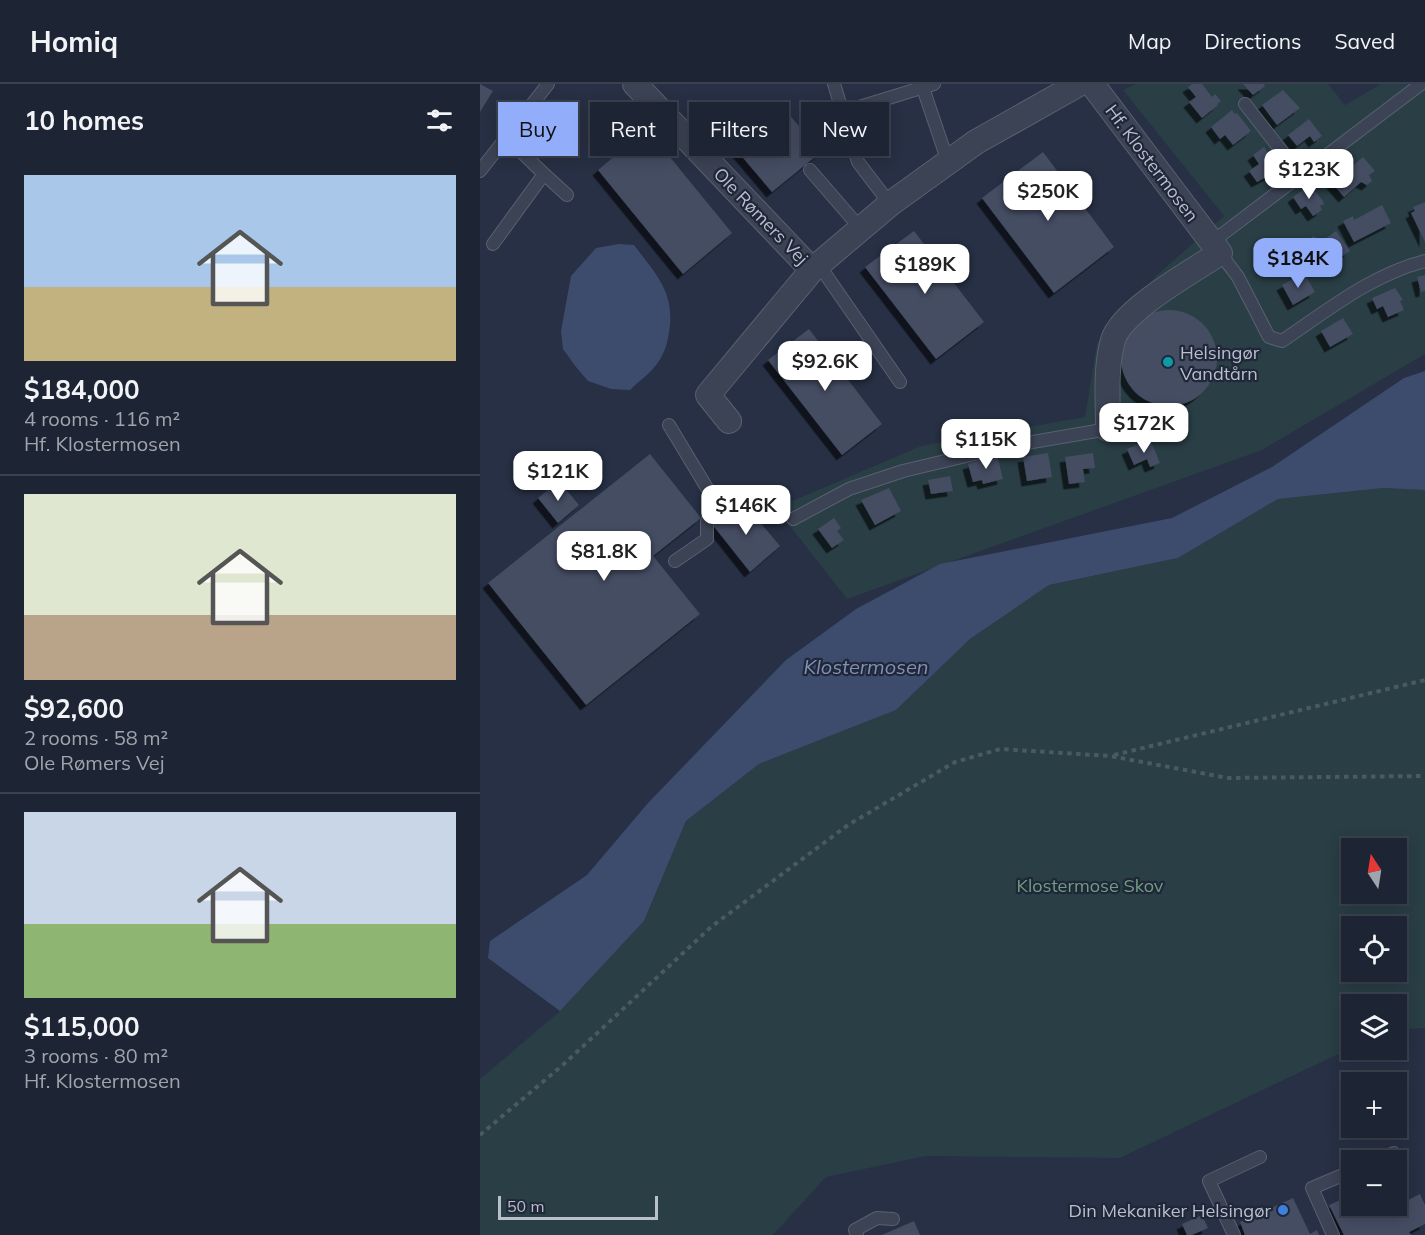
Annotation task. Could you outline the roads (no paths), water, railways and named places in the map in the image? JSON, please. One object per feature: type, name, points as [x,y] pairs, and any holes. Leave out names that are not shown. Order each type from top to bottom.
[{"type":"street","name":"Ole Rømers Vej","points":[[635,84],[653,102]]},
{"type":"street","name":"Ole Rømers Vej","points":[[729,421],[708,395],[816,268],[890,204],[976,142],[1079,84]]},
{"type":"street","name":"Hf. Klostermosen","points":[[1092,84],[1216,248]]},
{"type":"street","name":"Ole Rømers Vej","points":[[677,126],[816,268]]},
{"type":"street","points":[[1108,429],[1108,367],[1114,338],[1136,309],[1216,248]]},
{"type":"lane","points":[[534,102],[548,84]]},
{"type":"lane","points":[[834,84],[840,102]]},
{"type":"lane","points":[[1216,248],[1301,176],[1421,84]]},
{"type":"lane","points":[[876,102],[929,86],[948,162]]},
{"type":"lane","points":[[1245,104],[1301,176]]},
{"type":"lane","points":[[480,171],[498,147]]},
{"type":"lane","points":[[526,156],[567,195]]},
{"type":"lane","points":[[856,156],[858,162],[890,204]]},
{"type":"lane","points":[[810,170],[861,229]]},
{"type":"lane","points":[[492,244],[544,174]]},
{"type":"lane","name":"Hf. Klostermosen","points":[[1216,248],[1238,277],[1269,337],[1282,340],[1375,279],[1408,265],[1425,261]]},
{"type":"lane","points":[[816,268],[900,382]]},
{"type":"lane","points":[[669,425],[712,498],[707,522],[707,539],[675,561]]},
{"type":"lane","points":[[793,519],[849,489],[903,471],[1004,447],[1108,429]]},
{"type":"lane","points":[[1234,1235],[1209,1181],[1260,1157]]},
{"type":"lane","points":[[1333,1235],[1312,1188],[1341,1176]]},
{"type":"lane","points":[[857,1235],[855,1230],[877,1218],[893,1219]]},
{"type":"water","points":[[619,244],[634,245],[651,267],[664,288],[670,310],[668,338],[662,356],[651,371],[630,390],[611,389],[588,381],[563,349],[561,331],[571,276],[596,248]]},
{"type":"water","name":"Klostermosen","points":[[1425,371],[1425,490],[1383,488],[1278,499],[1178,558],[1049,585],[970,639],[896,710],[759,764],[686,821],[644,921],[560,1011],[488,958],[490,941],[587,875],[648,803],[786,660],[856,609],[940,564],[1172,518],[1272,467],[1404,378]]},
{"type":"place","name":"Helsingør Vandtårn","points":[[1168,362]]},
{"type":"place","name":"Din Mekaniker Helsingør","points":[[1283,1210]]},
{"type":"park label","name":"Klostermose Skov","points":[[1090,885]]}]
